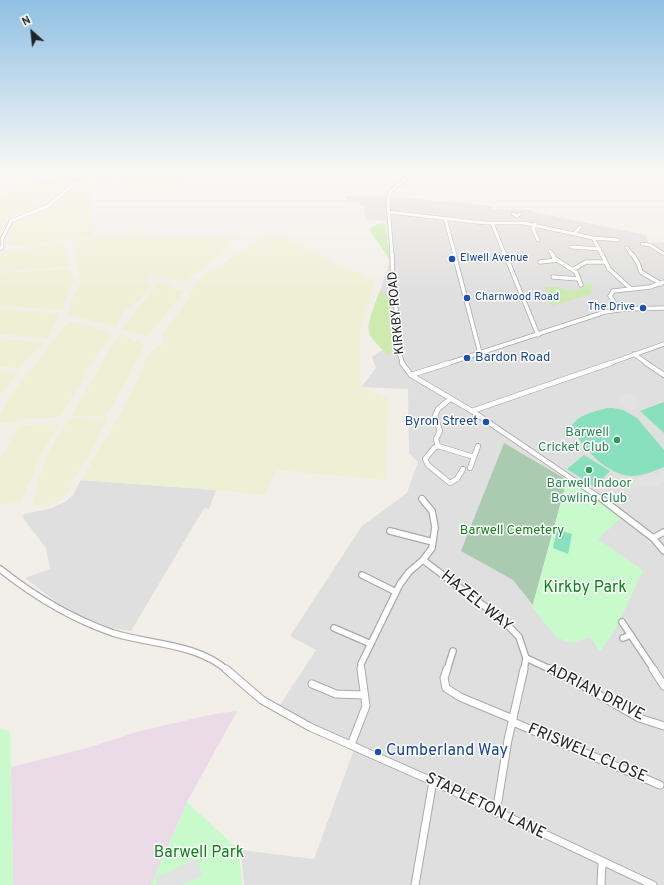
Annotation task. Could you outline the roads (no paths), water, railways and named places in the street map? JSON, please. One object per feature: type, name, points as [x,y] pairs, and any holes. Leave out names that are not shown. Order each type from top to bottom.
[{"type":"street","points":[[0,249],[2,248],[2,239],[11,220],[37,210]]},
{"type":"street","points":[[388,212],[492,223],[521,222],[594,238],[618,240]]},
{"type":"street","name":"KIRKBY ROAD","points":[[388,212],[394,266],[394,291],[398,320],[398,350],[403,364],[411,375],[472,411],[613,506],[653,538],[664,551]]},
{"type":"street","points":[[513,214],[519,215],[521,222]]},
{"type":"street","points":[[444,218],[480,353]]},
{"type":"street","points":[[492,223],[538,335]]},
{"type":"street","points":[[535,224],[533,229],[538,240]]},
{"type":"street","points":[[574,234],[580,227]]},
{"type":"street","points":[[594,238],[605,262],[613,274],[631,289]]},
{"type":"street","points":[[642,244],[650,245],[664,254]]},
{"type":"street","points":[[571,247],[600,249]]},
{"type":"street","points":[[627,248],[638,263],[641,272],[662,283]]},
{"type":"street","points":[[550,251],[558,260],[574,269],[581,285]]},
{"type":"street","points":[[540,262],[558,260]]},
{"type":"street","points":[[574,269],[586,262],[605,262]]},
{"type":"street","points":[[553,277],[579,279]]},
{"type":"street","points":[[619,310],[610,296],[613,292],[650,287],[662,283]]},
{"type":"street","points":[[411,375],[605,312],[664,308]]},
{"type":"street","points":[[472,411],[664,344]]},
{"type":"street","points":[[634,354],[664,375]]},
{"type":"street","points":[[438,446],[436,439],[440,431],[436,423],[436,410],[450,399]]},
{"type":"street","points":[[438,446],[474,457]]},
{"type":"street","points":[[438,446],[434,448],[426,459],[428,465],[450,483],[458,479],[463,469]]},
{"type":"street","points":[[470,468],[478,446]]},
{"type":"street","points":[[351,745],[366,706],[361,664],[396,592],[409,572],[423,560],[432,548],[435,527],[432,511],[422,498]]},
{"type":"street","points":[[390,531],[433,542]]},
{"type":"street","points":[[653,538],[664,532]]},
{"type":"street","name":"HAZEL WAY","points":[[423,560],[503,620],[519,637],[526,658],[496,813]]},
{"type":"street","name":"STAPLETON LANE","points":[[0,569],[13,580],[78,619],[126,637],[174,646],[213,659],[253,693],[311,729],[433,781],[496,813],[602,863],[653,885]]},
{"type":"street","points":[[362,575],[396,592]]},
{"type":"street","points":[[622,622],[664,686]]},
{"type":"street","points":[[334,628],[371,644]]},
{"type":"street","points":[[623,638],[631,635]]},
{"type":"street","name":"FRISWELL CLOSE","points":[[453,650],[444,678],[446,688],[460,697],[660,785]]},
{"type":"street","name":"ADRIAN DRIVE","points":[[526,658],[582,685],[639,718],[664,726]]},
{"type":"street","points":[[312,684],[336,694],[364,695]]},
{"type":"street","points":[[415,885],[433,781]]},
{"type":"street","points":[[600,885],[602,863]]},
{"type":"place","name":"Elwell Avenue","points":[[452,259]]},
{"type":"place","name":"Charnwood Road","points":[[467,298]]},
{"type":"place","name":"The Drive","points":[[643,308]]},
{"type":"place","name":"Bardon Road","points":[[467,358]]},
{"type":"place","name":"Byron Street","points":[[486,422]]},
{"type":"place","name":"Barwell Cricket Club","points":[[617,440]]},
{"type":"place","name":"Barwell Indoor Bowling Club","points":[[589,470]]},
{"type":"place","name":"Cumberland Way","points":[[378,752]]},
{"type":"park label","name":"Barwell Cemetery","points":[[512,531]]},
{"type":"park label","name":"Kirkby Park","points":[[585,589]]},
{"type":"park label","name":"Barwell Park","points":[[199,854]]}]
